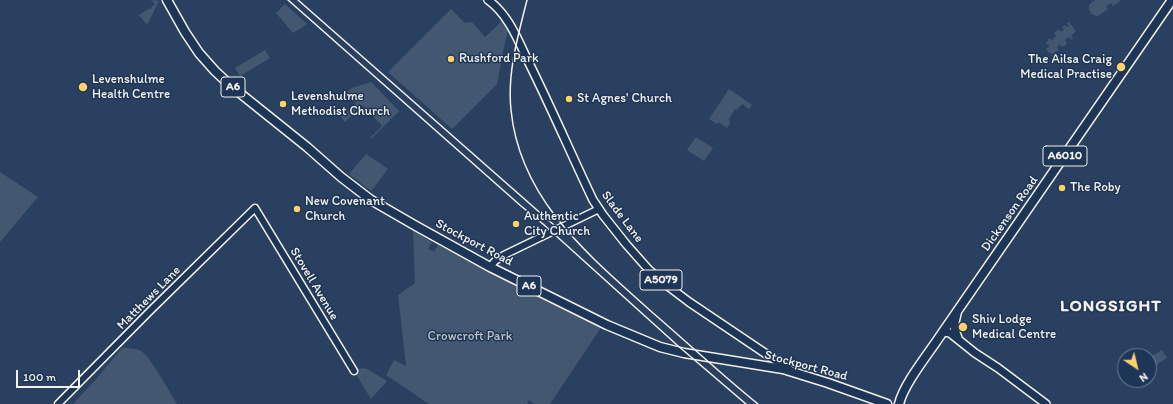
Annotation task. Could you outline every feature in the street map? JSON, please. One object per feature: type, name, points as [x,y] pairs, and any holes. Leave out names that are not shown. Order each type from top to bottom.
[{"type":"highway","name":"Stockport Road","points":[[167,0],[185,32],[215,71],[341,177],[371,200],[490,267],[608,325],[660,348],[766,366],[792,372],[887,404]]},
{"type":"highway","name":"Dickenson Road","points":[[899,404],[900,398],[910,382],[1172,0]]},
{"type":"main road","name":"Slade Lane","points":[[488,0],[504,15],[543,90],[587,188],[599,209],[626,244],[650,270],[689,302],[768,354],[792,372]]},
{"type":"main road","points":[[958,312],[954,326],[959,340]]},
{"type":"main road","points":[[944,332],[950,333],[1046,404]]},
{"type":"main road","points":[[944,332],[947,336],[957,342],[967,345]]},
{"type":"main road","points":[[766,366],[768,354]]},
{"type":"street","name":"Stovell Avenue","points":[[255,208],[354,371]]},
{"type":"street","name":"Matthews Lane","points":[[58,404],[255,208]]},
{"type":"street","points":[[490,267],[495,261],[504,255],[599,209]]},
{"type":"green space","points":[[151,0],[159,1],[147,25],[139,15],[152,8],[151,7],[155,4]]},
{"type":"green space","points":[[1095,0],[1120,1],[1113,6],[1111,3],[1106,6],[1108,9],[1098,16],[1093,15],[1089,10],[1089,5]]},
{"type":"green space","points":[[285,4],[307,24],[293,33],[276,13]]},
{"type":"green space","name":"Rushford Park","points":[[451,9],[465,23],[472,22],[485,37],[502,21],[508,30],[497,84],[452,129],[388,72]]},
{"type":"green space","points":[[1069,22],[1076,31],[1071,36],[1073,38],[1072,40],[1069,37],[1065,40],[1067,44],[1062,47],[1060,44],[1057,47],[1059,50],[1052,54],[1048,52],[1046,48],[1049,47],[1049,45],[1046,44],[1049,38],[1052,40],[1056,36],[1054,33],[1059,29],[1061,32],[1064,30],[1062,27],[1065,25],[1067,27],[1069,26],[1067,23]]},
{"type":"green space","points":[[265,50],[270,58],[240,76],[235,68]]},
{"type":"green space","points":[[371,82],[399,111],[371,139],[370,138],[382,126],[362,105],[345,122],[341,117],[356,103],[346,93],[352,88]]},
{"type":"green space","points":[[729,89],[752,105],[749,109],[742,104],[737,110],[735,109],[729,119],[730,123],[727,128],[718,122],[717,124],[709,119]]},
{"type":"green space","points":[[696,137],[713,148],[704,161],[687,150]]},
{"type":"green space","points":[[366,154],[388,169],[371,191],[349,174]]},
{"type":"green space","points":[[0,172],[38,197],[0,242]]},
{"type":"green space","name":"Crowcroft Park","points":[[413,231],[432,242],[428,249],[434,252],[438,245],[500,278],[600,327],[550,404],[535,404],[529,400],[527,404],[429,404],[386,375],[394,360],[406,366],[398,295],[415,283]]},
{"type":"green space","points":[[122,348],[136,349],[145,355],[155,368],[177,404],[73,404]]},
{"type":"green space","points":[[1162,350],[1167,358],[1157,364],[1157,353]]},
{"type":"green space","points":[[362,368],[367,369],[387,381],[371,399],[354,371]]},
{"type":"railway","points":[[288,0],[543,224],[677,345],[746,404]]},
{"type":"railway","points":[[298,0],[562,232]]},
{"type":"railway","points":[[527,0],[512,68],[510,96],[511,110],[517,143],[528,172],[543,199],[583,248],[606,270],[758,404]]},
{"type":"place","name":"Rushford Park","points":[[451,59]]},
{"type":"place","name":"The Ailsa Craig Medical Practise","points":[[1121,67]]},
{"type":"place","name":"Levenshulme Health Centre","points":[[83,87]]},
{"type":"place","name":"St Agnes' Church","points":[[569,99]]},
{"type":"place","name":"Levenshulme Methodist Church","points":[[283,104]]},
{"type":"place","name":"The Roby","points":[[1062,188]]},
{"type":"place","name":"New Covenant Church","points":[[297,209]]},
{"type":"place","name":"Authentic City Church","points":[[516,224]]},
{"type":"place","name":"Shiv Lodge Medical Centre","points":[[963,327]]},
{"type":"district","name":"LONGSIGHT","points":[[1111,307]]}]
